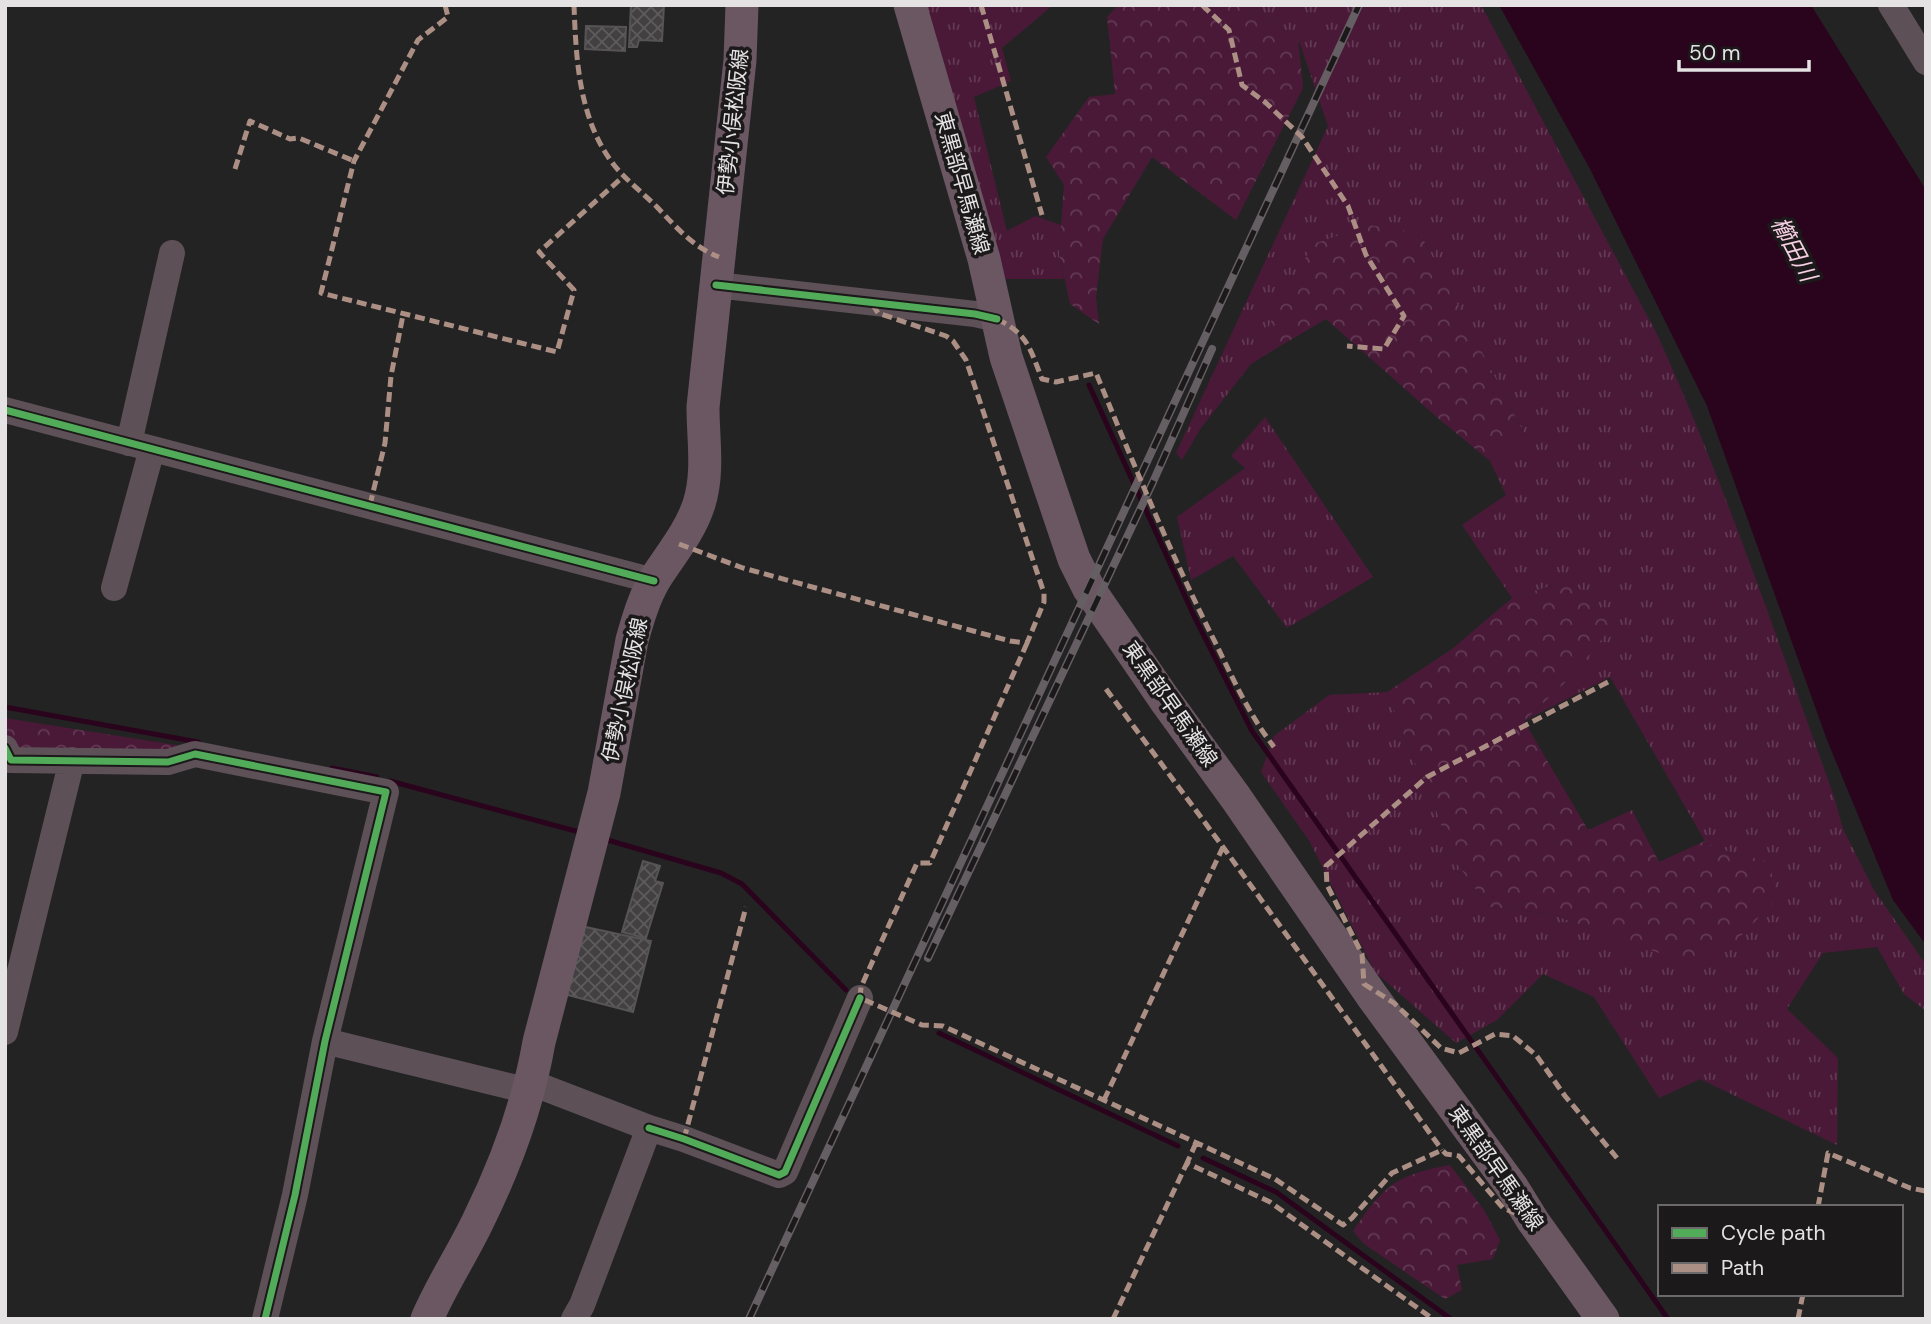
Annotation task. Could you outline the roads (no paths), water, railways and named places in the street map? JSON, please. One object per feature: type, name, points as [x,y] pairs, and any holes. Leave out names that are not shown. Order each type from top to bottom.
[{"type":"main road","name":"伊勢小俣松阪線","points":[[427,1319],[512,1147],[531,1087],[539,1042],[604,793],[638,616],[654,581],[685,535],[702,489],[706,461],[703,407],[740,60],[742,5]]},
{"type":"main road","name":"東黒部早馬瀬線","points":[[910,5],[984,259],[997,319],[1024,414],[1074,559],[1089,589],[1372,996],[1512,1187],[1603,1319]]},
{"type":"street","points":[[1891,5],[1926,62]]},
{"type":"street","points":[[114,588],[141,446],[172,253]]},
{"type":"street","points":[[716,285],[965,313],[997,319]]},
{"type":"street","points":[[5,410],[654,581]]},
{"type":"street","points":[[5,748],[11,760],[169,762],[195,754],[386,792],[325,1041],[295,1195],[265,1319]]},
{"type":"street","points":[[5,1032],[72,760]]},
{"type":"street","points":[[325,1041],[531,1087],[684,1139],[779,1175],[785,1172],[860,998]]},
{"type":"street","points":[[574,1319],[582,1305],[649,1128]]},
{"type":"water","name":"櫛田川","points":[[1499,5],[1811,5],[1926,190],[1926,945],[1893,900],[1827,740],[1707,406],[1590,169]]},
{"type":"waterway","points":[[1089,385],[1194,616],[1252,731],[1668,1319]]},
{"type":"waterway","points":[[5,707],[198,742]]},
{"type":"waterway","points":[[332,768],[377,777]]},
{"type":"waterway","points":[[390,781],[583,833]]},
{"type":"waterway","points":[[604,839],[721,873],[742,884],[846,990]]},
{"type":"waterway","points":[[939,1033],[1178,1146]]},
{"type":"waterway","points":[[1203,1158],[1276,1192],[1451,1319]]},
{"type":"railway","points":[[749,1319],[1359,5]]},
{"type":"railway","points":[[928,958],[1153,482],[1212,349]]}]
